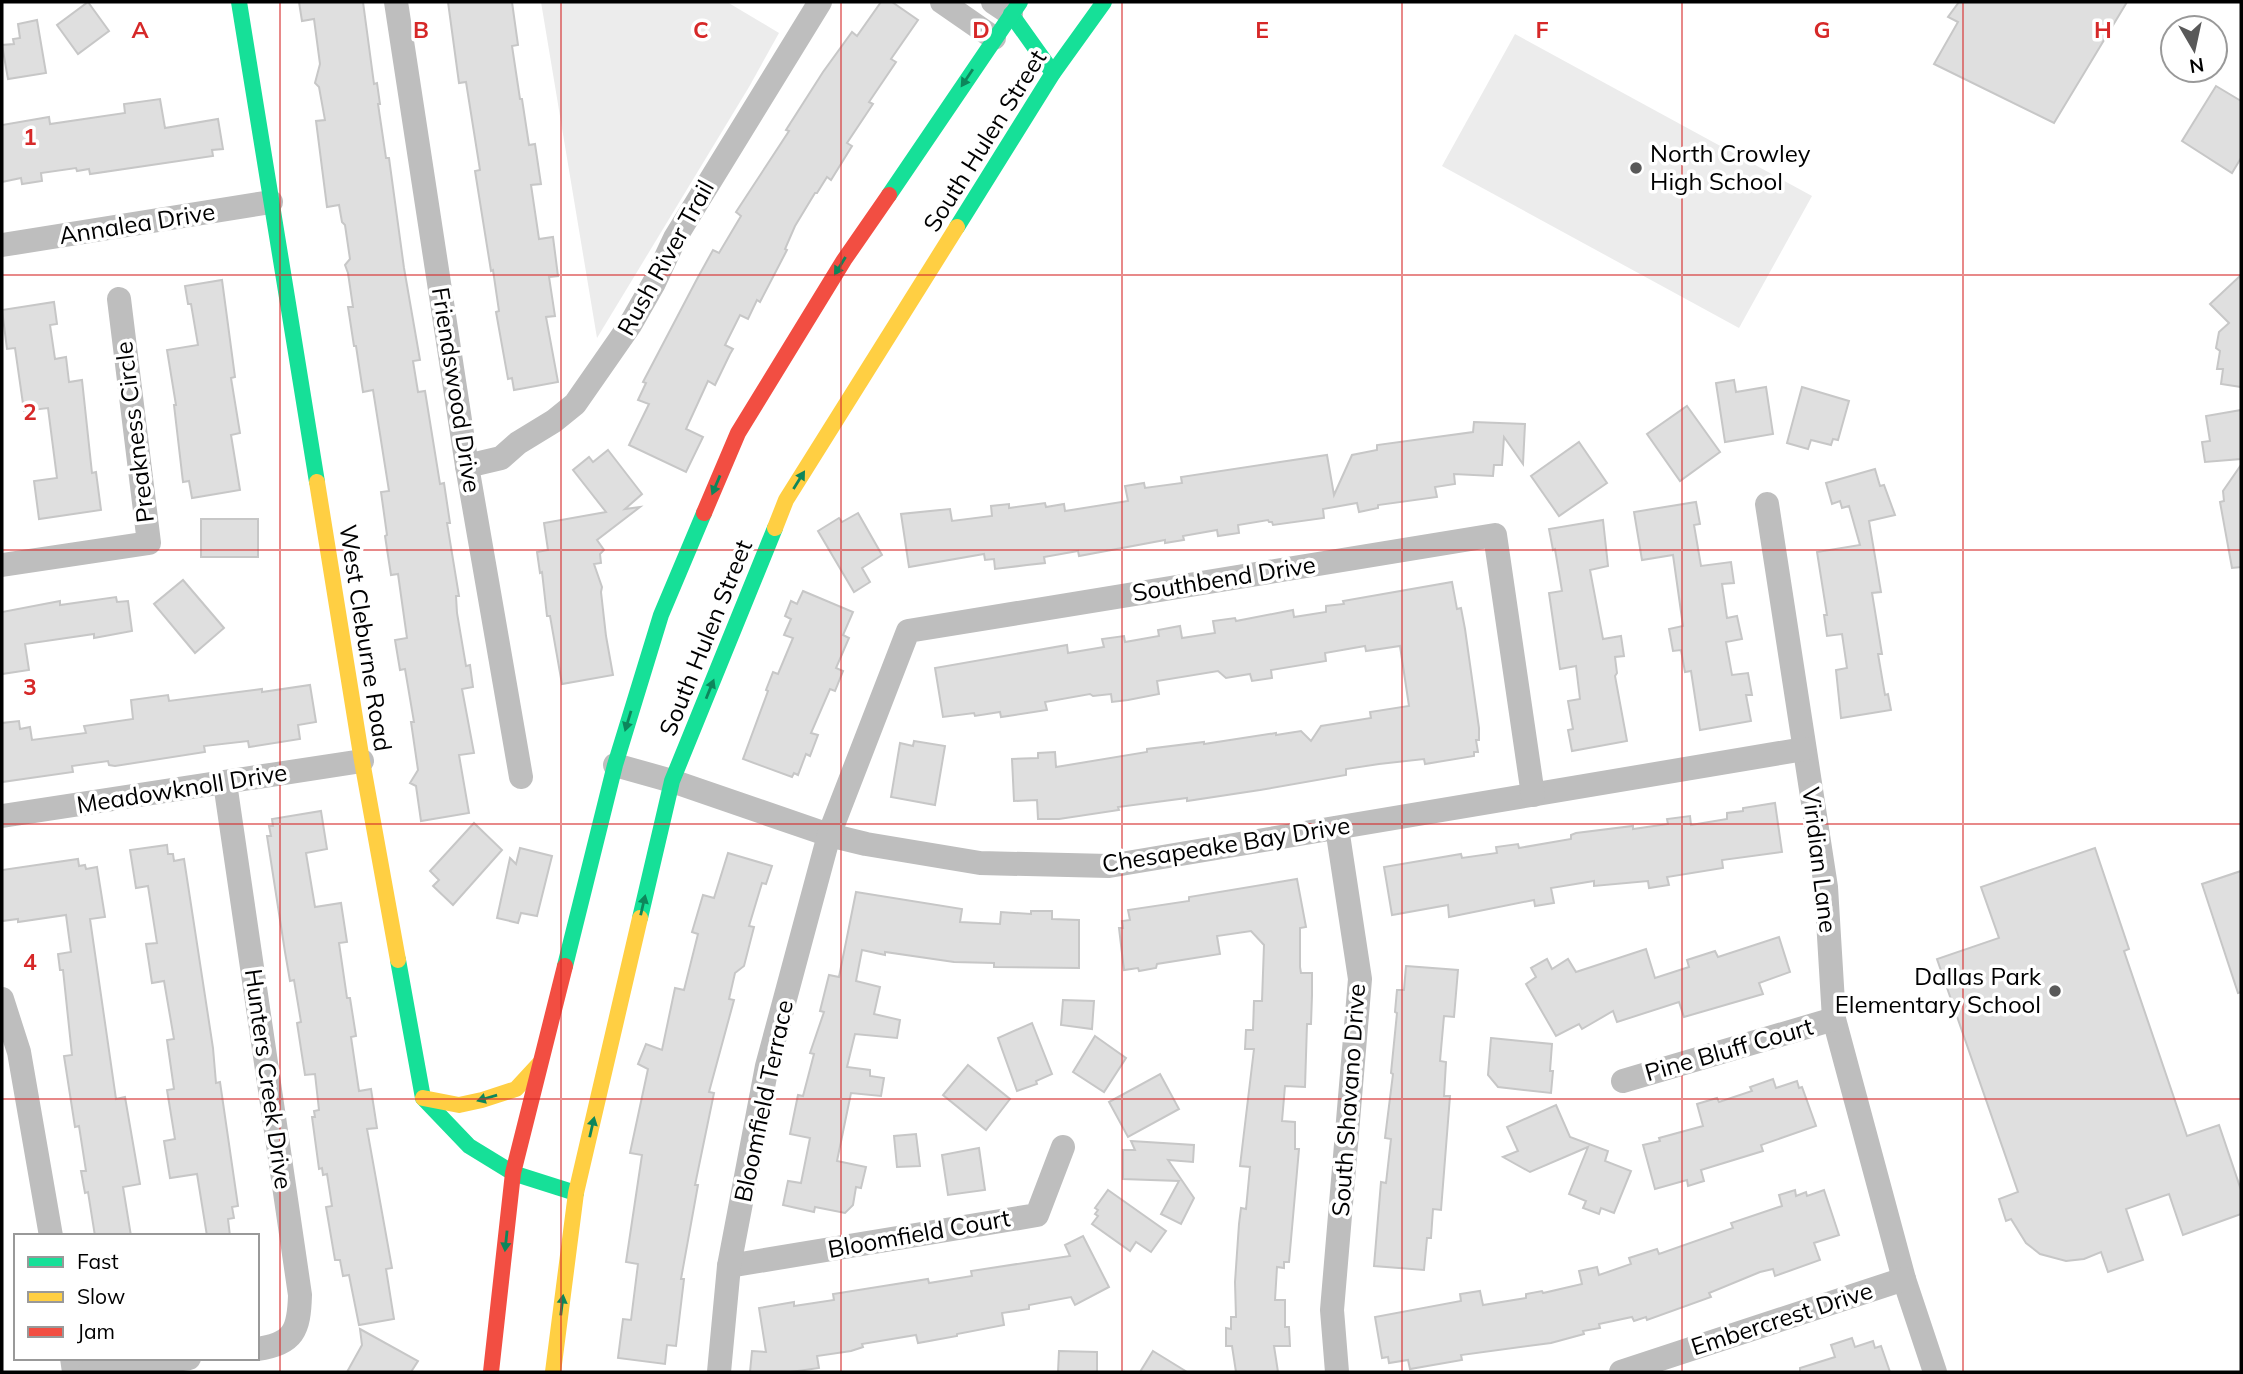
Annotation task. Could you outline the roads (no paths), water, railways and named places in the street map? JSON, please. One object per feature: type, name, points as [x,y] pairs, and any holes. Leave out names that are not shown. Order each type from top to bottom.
[{"type":"main road","name":"West Cleburne Road","points":[[239,2],[362,761],[423,1098]]},
{"type":"main road","name":"South Hulen Street","points":[[554,1372],[576,1194],[672,781],[786,500],[1053,73],[1104,2]]},
{"type":"main road","name":"South Hulen Street","points":[[491,1372],[513,1173],[615,765],[661,615],[738,433],[844,260],[1006,45],[1008,6]]},
{"type":"main road","points":[[1008,6],[1053,73]]},
{"type":"main road","points":[[1006,45],[1053,73]]},
{"type":"main road","points":[[423,1098],[459,1105],[482,1100],[516,1089],[540,1063]]},
{"type":"main road","points":[[423,1098],[468,1146],[513,1173],[576,1194]]},
{"type":"street","name":"Friendswood Drive","points":[[396,2],[467,466],[521,777]]},
{"type":"street","name":"Rush River Trail","points":[[467,466],[500,458],[518,443],[555,421],[575,404],[630,325],[654,284],[674,238],[820,2]]},
{"type":"street","points":[[942,2],[1006,45]]},
{"type":"street","name":"Annalea Drive","points":[[2,245],[271,202]]},
{"type":"street","name":"Preakness Circle","points":[[2,565],[149,543],[119,299]]},
{"type":"street","name":"Viridian Lane","points":[[1767,504],[1826,887],[1834,1019],[1904,1279],[1935,1372]]},
{"type":"street","name":"Southbend Drive","points":[[829,835],[908,631],[1495,534],[1533,795]]},
{"type":"street","name":"Chesapeake Bay Drive","points":[[615,765],[672,781],[829,835],[866,844],[980,863],[1109,866],[1804,749]]},
{"type":"street","name":"Meadowknoll Drive","points":[[2,816],[362,761]]},
{"type":"street","name":"Hunters Creek Drive","points":[[225,783],[300,1295],[300,1315],[293,1333],[278,1346],[259,1349]]},
{"type":"street","name":"South Shavano Drive","points":[[1337,828],[1360,979],[1332,1311],[1337,1372]]},
{"type":"street","name":"Bloomfield Terrace","points":[[719,1372],[729,1266],[767,1066],[829,835]]},
{"type":"street","points":[[2,999],[19,1052],[51,1234]]},
{"type":"street","name":"Pine Bluff Court","points":[[1623,1081],[1834,1019]]},
{"type":"street","name":"Bloomfield Court","points":[[729,1266],[1037,1214],[1063,1147]]},
{"type":"street","name":"Embercrest Drive","points":[[1621,1372],[1904,1279]]},
{"type":"street","points":[[89,1372],[175,1360]]},
{"type":"place","name":"North Crowley High School","points":[[1636,168]]},
{"type":"place","name":"Dallas Park Elementary School","points":[[2055,991]]}]
